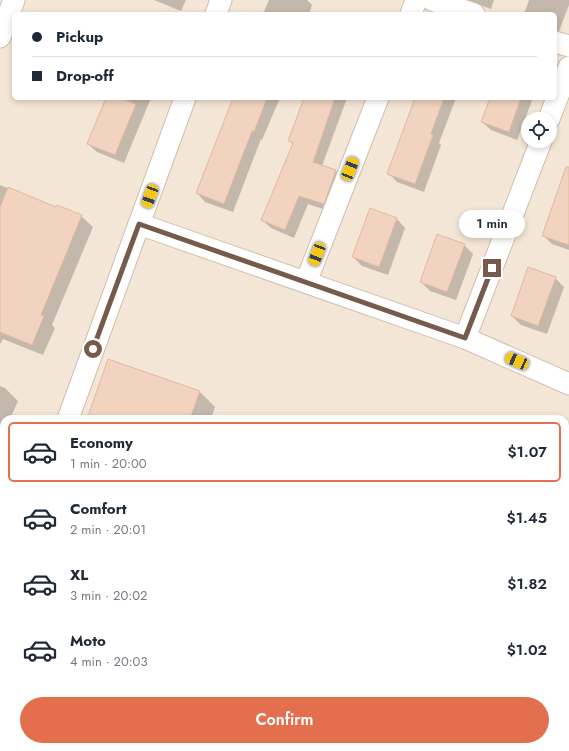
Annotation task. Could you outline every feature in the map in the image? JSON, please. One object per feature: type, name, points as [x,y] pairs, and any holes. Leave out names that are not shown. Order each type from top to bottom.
[{"type":"street","points":[[0,37],[14,0]]},
{"type":"street","points":[[217,12],[221,0]]},
{"type":"street","points":[[412,12],[416,0]]},
{"type":"street","points":[[432,0],[468,12]]},
{"type":"street","points":[[557,43],[569,46]]},
{"type":"street","points":[[557,98],[569,67]]},
{"type":"street","points":[[69,415],[184,100]]},
{"type":"street","points":[[306,282],[377,100]]},
{"type":"street","points":[[552,112],[556,100]]},
{"type":"street","points":[[465,338],[538,148]]},
{"type":"street","points":[[139,224],[465,338],[569,384]]},
{"type":"shaded area","points":[[0,0],[569,0],[569,415],[0,415]]},
{"type":"building","points":[[105,100],[125,100],[136,104],[115,155],[87,144]]},
{"type":"building","points":[[232,100],[266,100],[254,132],[252,131],[224,204],[196,193]]},
{"type":"building","points":[[303,100],[334,100],[313,162],[336,170],[324,204],[299,196],[285,230],[261,220],[293,143],[288,141]]},
{"type":"building","points":[[414,100],[443,100],[431,134],[433,135],[415,184],[387,174]]},
{"type":"building","points":[[489,100],[520,100],[509,132],[481,122]]},
{"type":"building","points":[[566,167],[569,167],[569,245],[542,236]]},
{"type":"building","points":[[8,187],[56,207],[57,205],[82,215],[41,315],[44,316],[32,345],[0,332],[0,207]]},
{"type":"building","points":[[370,208],[397,218],[379,267],[352,257]]},
{"type":"building","points":[[437,234],[465,244],[447,292],[420,282]]},
{"type":"building","points":[[528,267],[556,277],[538,326],[511,316]]},
{"type":"building","points":[[108,359],[200,391],[191,415],[88,415]]},
{"type":"route","points":[[93,349],[139,224],[465,338],[492,268]]}]
